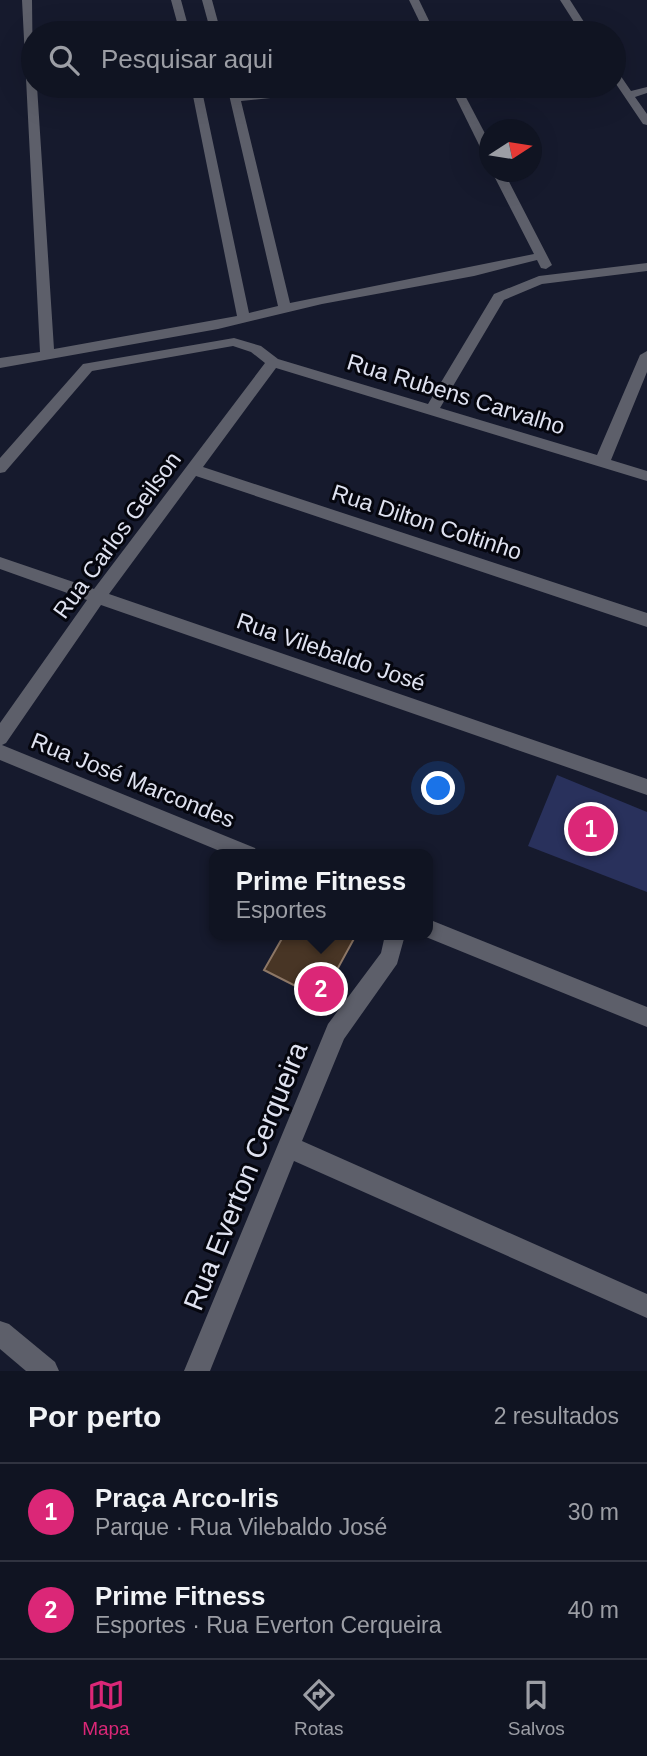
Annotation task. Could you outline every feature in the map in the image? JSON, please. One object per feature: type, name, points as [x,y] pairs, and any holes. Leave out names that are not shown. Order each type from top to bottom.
[{"type":"street","points":[[27,0],[28,21]]},
{"type":"street","points":[[176,0],[202,21]]},
{"type":"street","points":[[193,21],[207,0]]},
{"type":"street","points":[[414,0],[424,21]]},
{"type":"street","points":[[565,0],[578,21]]},
{"type":"street","points":[[629,95],[647,90]]},
{"type":"street","points":[[626,91],[647,122]]},
{"type":"street","points":[[33,98],[47,355]]},
{"type":"street","points":[[198,98],[244,318]]},
{"type":"street","points":[[234,98],[285,309]]},
{"type":"street","points":[[461,98],[479,135]]},
{"type":"street","points":[[503,182],[553,277]]},
{"type":"street","points":[[0,363],[244,318],[474,272],[540,256]]},
{"type":"street","points":[[431,411],[499,297],[539,279],[647,267]]},
{"type":"street","name":"Rua Rubens Carvalho","points":[[0,468],[88,367],[234,342],[256,349],[273,362],[647,476]]},
{"type":"street","points":[[602,462],[647,355]]},
{"type":"street","name":"Rua Carlos Geilson","points":[[0,738],[97,598],[273,362]]},
{"type":"street","name":"Rua Dilton Coltinho","points":[[193,469],[647,620]]},
{"type":"street","name":"Rua Vilebaldo José","points":[[0,562],[97,598],[647,787]]},
{"type":"street","name":"Rua José Marcondes","points":[[0,752],[236,849]]},
{"type":"street","points":[[433,930],[647,1017]]},
{"type":"street","name":"Rua Everton Cerqueira","points":[[197,1371],[291,1148],[336,1032],[390,957],[394,940]]},
{"type":"street","points":[[291,1148],[647,1306]]},
{"type":"street","points":[[4,1336],[45,1370]]},
{"type":"shaded area","points":[[557,775],[647,812],[647,892],[528,846]]},
{"type":"building","points":[[281,940],[353,940],[321,999],[264,970]]},
{"type":"place","name":"Praça Arco-Iris","points":[[591,829]]},
{"type":"place","name":"Prime Fitness","points":[[321,989]]}]
